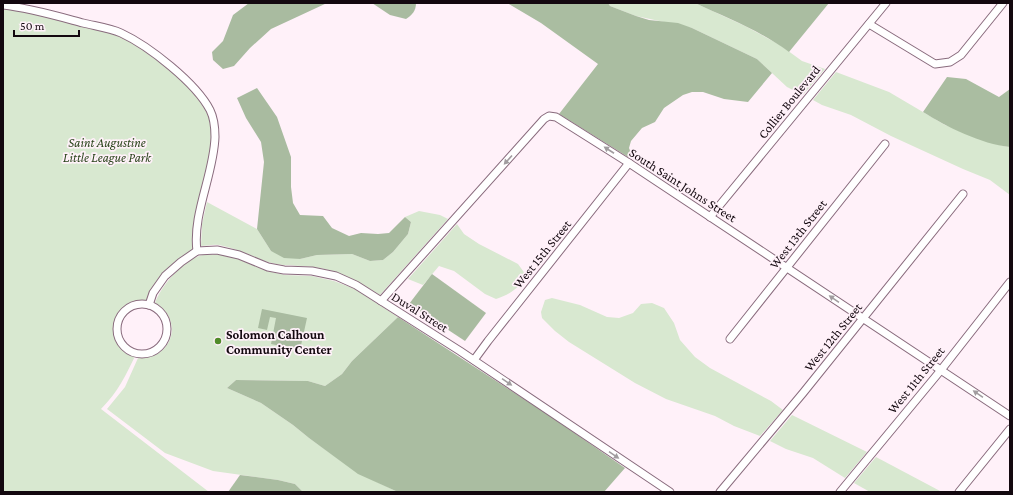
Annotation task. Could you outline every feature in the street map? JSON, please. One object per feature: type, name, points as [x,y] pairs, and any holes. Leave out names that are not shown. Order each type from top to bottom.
[{"type":"street","name":"Collier Boulevard","points":[[710,217],[886,3]]},
{"type":"street","points":[[869,24],[935,64],[950,62],[961,55],[1003,3]]},
{"type":"street","points":[[3,5],[15,6],[50,14],[120,33],[139,43],[181,75],[205,102],[211,112],[214,124],[214,151],[198,223],[196,242],[197,251],[165,276],[153,294],[149,305]]},
{"type":"street","name":"South Saint Johns Street","points":[[382,301],[539,125],[549,116],[556,117],[629,163],[1010,416]]},
{"type":"street","name":"West 13th Street","points":[[730,339],[885,144]]},
{"type":"street","name":"West 15th Street","points":[[474,360],[629,163]]},
{"type":"street","name":"West 12th Street","points":[[720,492],[864,319],[962,194]]},
{"type":"street","name":"Duval Street","points":[[197,251],[217,250],[239,255],[268,266],[284,270],[312,272],[336,276],[356,285],[474,360],[670,492]]},
{"type":"street","name":"West 11th Street","points":[[840,492],[941,370],[1010,282]]},
{"type":"street","points":[[149,305],[157,309],[163,315],[166,323],[166,336],[160,347],[153,352],[136,354],[123,345],[117,331],[118,323],[121,316],[133,306],[149,305]]},
{"type":"street","points":[[959,492],[1010,429]]},
{"type":"green space","points":[[608,3],[695,3],[745,26],[780,45],[802,61],[825,69],[803,95],[787,87],[757,59],[692,28],[636,16],[610,6]]},
{"type":"green space","name":"Saint Augustine Little League Park","points":[[3,5],[120,33],[155,54],[205,102],[215,136],[197,251],[165,276],[149,305],[129,309],[122,315],[118,323],[120,340],[126,348],[136,354],[117,390],[101,409],[209,492],[3,492]]},
{"type":"green space","points":[[836,72],[889,92],[945,125],[1003,146],[1010,147],[1010,195],[990,180],[891,136],[851,115],[822,105],[813,100]]},
{"type":"green space","points":[[207,202],[257,229],[271,251],[300,259],[317,255],[352,254],[370,261],[383,260],[393,252],[408,234],[411,222],[405,217],[419,211],[440,215],[448,219],[380,295],[356,281],[331,271],[313,267],[274,264],[219,245],[201,246],[202,224]]},
{"type":"green space","points":[[457,224],[464,234],[479,244],[518,264],[526,275],[521,284],[509,293],[496,299],[485,294],[454,271],[439,266],[423,285],[408,279]]},
{"type":"green space","points":[[217,254],[238,259],[267,271],[285,275],[312,276],[334,281],[355,289],[398,317],[352,361],[342,374],[325,386],[308,381],[236,380],[227,388],[261,403],[358,473],[398,492],[303,492],[295,484],[278,480],[213,471],[165,453],[107,409],[125,387],[138,358],[150,357],[159,353],[166,346],[170,338],[172,328],[170,319],[164,310],[155,303],[162,289],[179,269],[192,259],[201,255]]},
{"type":"green space","points":[[552,298],[580,305],[607,317],[619,318],[633,313],[641,304],[652,303],[664,308],[674,323],[680,340],[695,357],[710,368],[771,401],[783,410],[760,436],[734,426],[715,416],[666,399],[635,383],[569,342],[555,331],[542,318],[541,312],[545,300]]},
{"type":"green space","points":[[792,415],[867,452],[845,478],[813,458],[786,449],[770,441]]},
{"type":"green space","points":[[876,457],[942,492],[870,492],[854,483]]},
{"type":"shaded area","points":[[249,3],[327,3],[271,29],[250,48],[234,66],[223,69],[213,60],[212,52],[223,41],[233,15]]},
{"type":"shaded area","points":[[372,3],[416,3],[413,12],[406,19],[390,15]]},
{"type":"shaded area","points":[[507,3],[608,3],[610,6],[649,20],[678,23],[692,28],[757,59],[772,73],[748,102],[724,99],[703,92],[692,92],[683,95],[664,108],[655,122],[642,128],[631,141],[629,148],[631,153],[628,157],[559,114],[598,64],[541,23]]},
{"type":"shaded area","points":[[695,3],[829,3],[789,52],[755,31]]},
{"type":"shaded area","points":[[947,77],[966,79],[999,97],[1010,89],[1010,147],[976,139],[923,112]]},
{"type":"shaded area","points":[[257,88],[277,117],[291,157],[291,187],[293,203],[300,215],[323,216],[332,228],[349,236],[361,233],[389,233],[405,217],[411,222],[408,234],[393,252],[383,260],[370,261],[352,254],[317,255],[300,259],[284,258],[271,251],[257,229],[264,162],[261,142],[246,118],[237,98]]},
{"type":"shaded area","points":[[432,274],[486,313],[465,341],[409,304]]},
{"type":"shaded area","points":[[262,309],[307,318],[300,350],[271,344],[276,318],[270,317],[267,330],[258,328]]},
{"type":"shaded area","points":[[398,317],[550,416],[625,468],[604,492],[398,492],[358,474],[261,403],[227,388],[236,380],[308,381],[325,386],[342,374],[352,361]]},
{"type":"shaded area","points":[[240,475],[278,480],[295,484],[303,492],[228,492]]},
{"type":"place","name":"Solomon Calhoun Community Center","points":[[218,341]]}]
